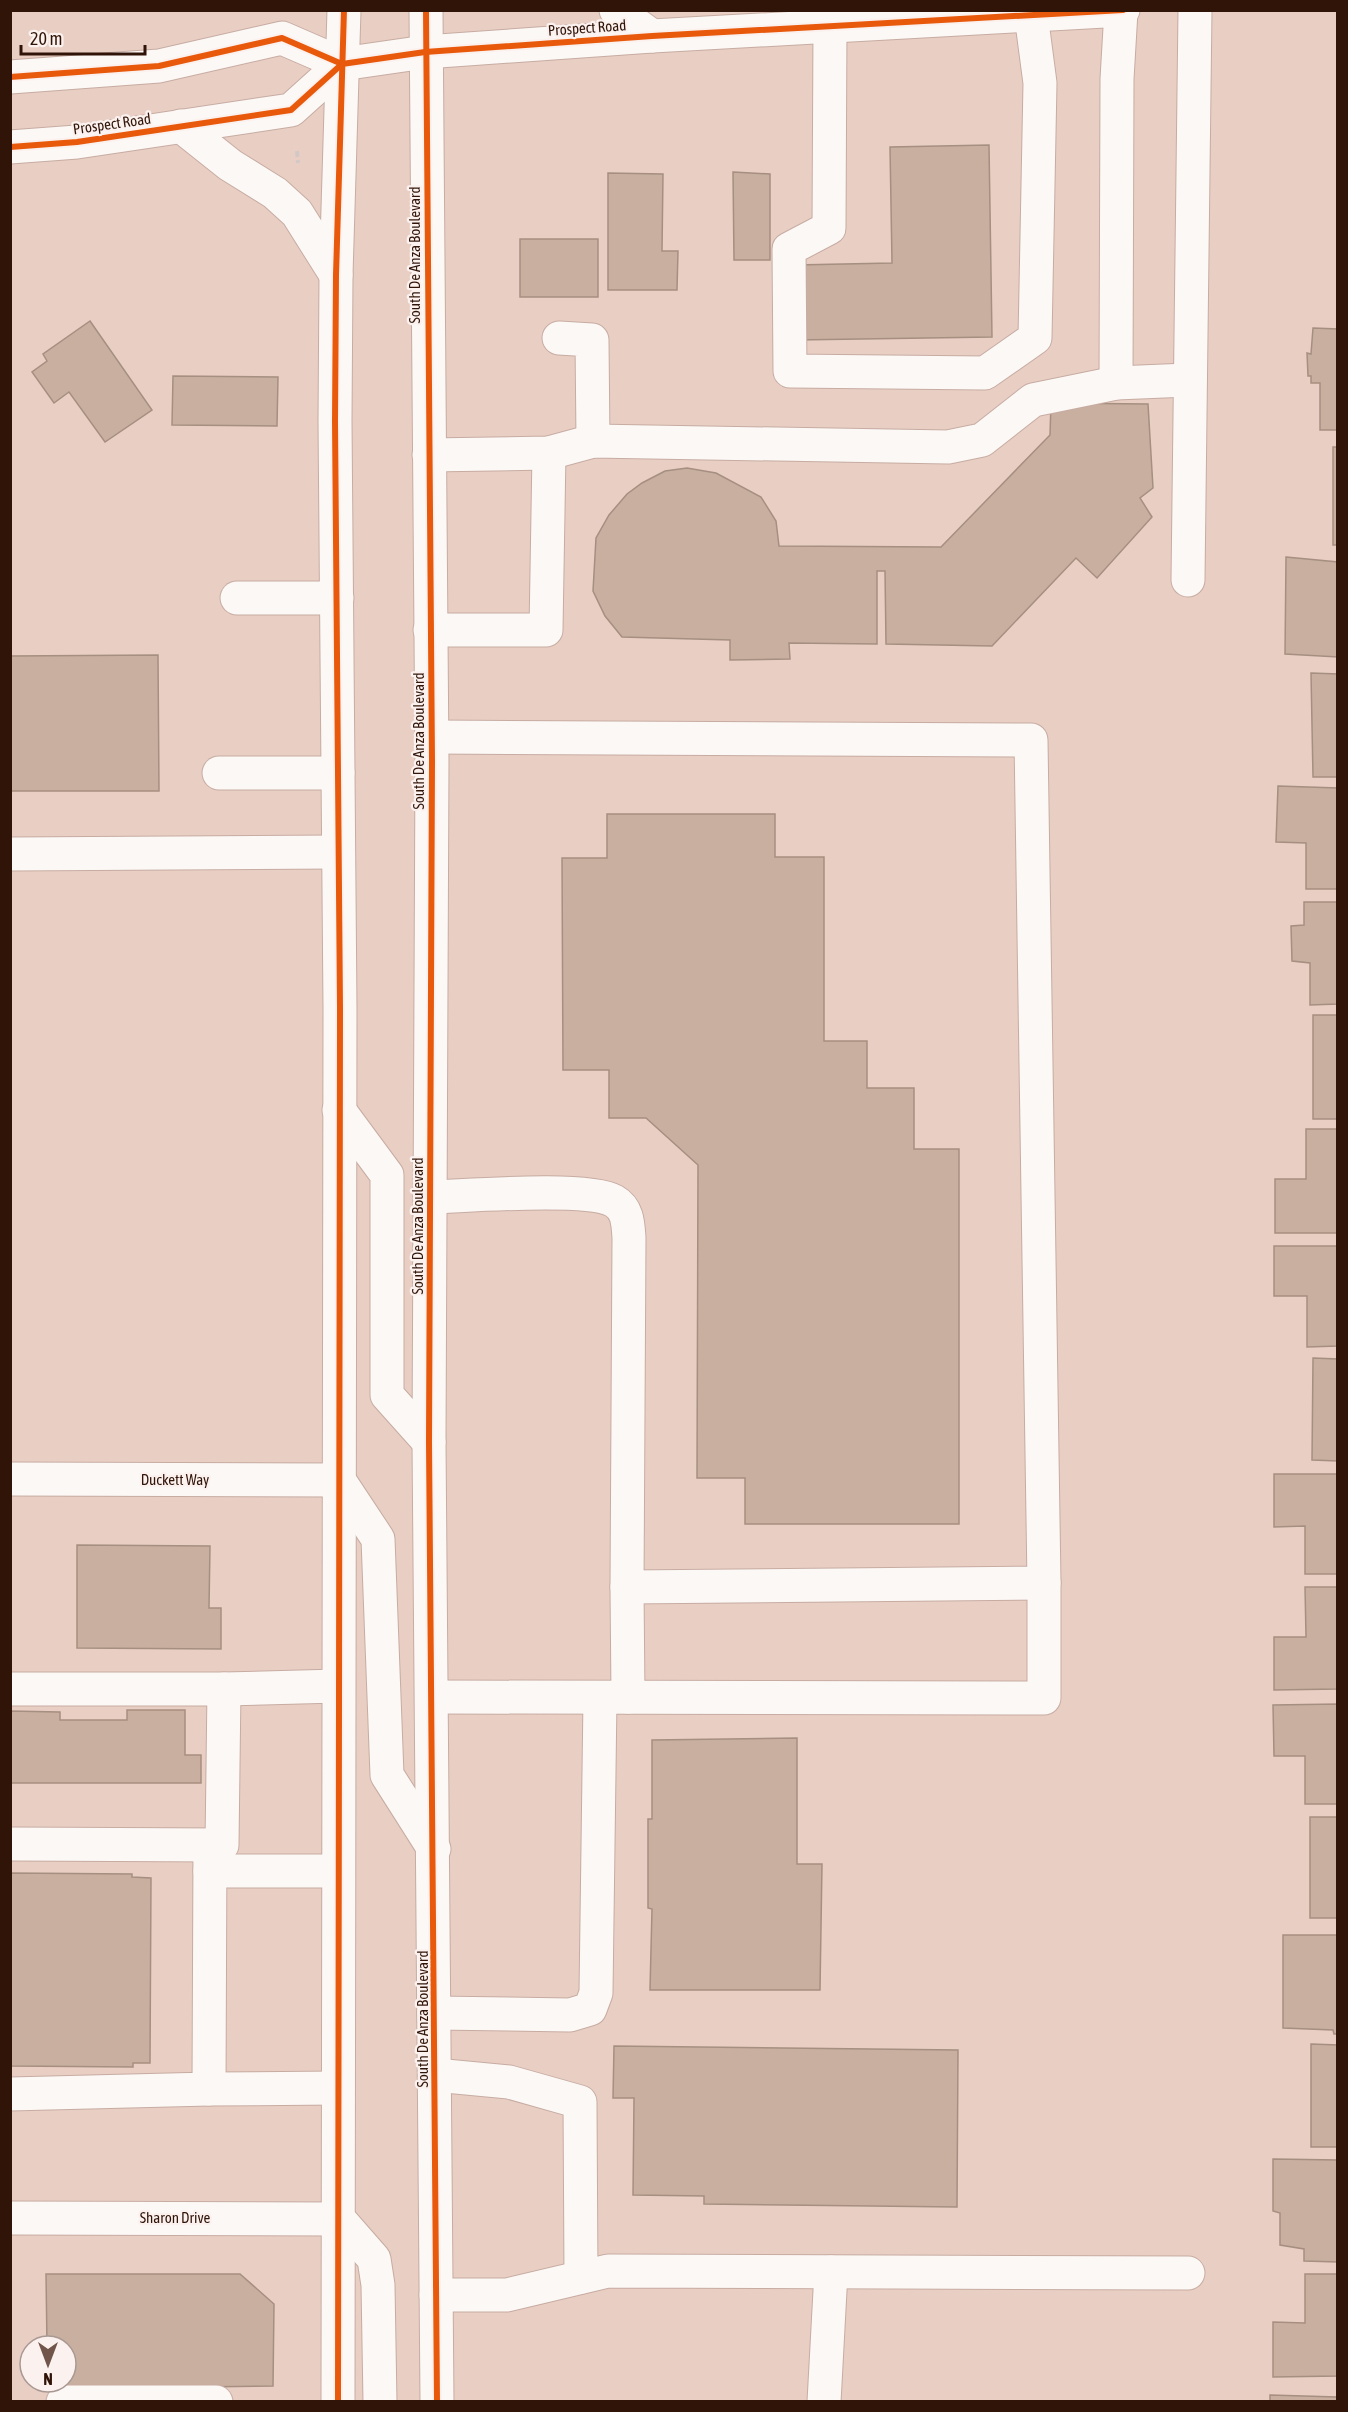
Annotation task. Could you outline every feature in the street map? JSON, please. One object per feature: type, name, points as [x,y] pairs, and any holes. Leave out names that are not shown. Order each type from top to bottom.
[{"type":"main road","points":[[338,2402],[339,1110],[336,275],[344,10]]},
{"type":"main road","name":"South De Anza Boulevard","points":[[426,10],[432,736],[429,1442],[433,1697],[437,2402]]},
{"type":"main road","points":[[616,10],[652,36]]},
{"type":"main road","points":[[1116,382],[1117,79],[1122,10]]},
{"type":"main road","name":"Prospect Road","points":[[10,147],[77,142],[291,110],[342,64],[425,51],[652,36],[815,21],[1122,10]]},
{"type":"main road","points":[[1188,580],[1188,381],[1195,10]]},
{"type":"main road","points":[[815,21],[828,228],[789,249],[790,371],[985,373],[1035,338],[1040,83],[1046,13]]},
{"type":"main road","points":[[10,77],[159,66],[282,38],[342,64]]},
{"type":"main road","points":[[181,126],[230,165],[275,193],[297,213],[336,275]]},
{"type":"main road","points":[[559,338],[592,340],[593,441]]},
{"type":"main road","points":[[429,455],[549,453],[593,441],[948,447],[982,440],[1033,400],[1116,382],[1188,381]]},
{"type":"main road","points":[[430,630],[546,630],[549,453]]},
{"type":"main road","points":[[237,598],[337,598]]},
{"type":"main road","points":[[432,736],[1031,740],[1044,1582],[1044,1698],[433,1697]]},
{"type":"main road","points":[[219,773],[338,773]]},
{"type":"main road","points":[[10,854],[338,852]]},
{"type":"main road","points":[[339,1110],[387,1175],[387,1395],[429,1442]]},
{"type":"main road","points":[[430,1197],[587,1193],[615,1202],[627,1215],[629,1238],[627,1587],[614,1697],[596,1993],[590,2009],[570,2015],[434,2013]]},
{"type":"main road","name":"Duckett Way","points":[[10,1479],[339,1480]]},
{"type":"main road","points":[[339,1480],[378,1539],[387,1775],[434,1849]]},
{"type":"main road","points":[[627,1587],[1044,1582]]},
{"type":"main road","points":[[10,1689],[224,1689],[338,1686]]},
{"type":"main road","points":[[209,2089],[210,1858],[222,1845],[224,1689]]},
{"type":"main road","points":[[10,1844],[210,1858],[338,1871]]},
{"type":"main road","points":[[435,2075],[509,2082],[580,2102],[581,2277]]},
{"type":"main road","points":[[10,2094],[338,2088]]},
{"type":"main road","name":"Sharon Drive","points":[[10,2218],[339,2219]]},
{"type":"main road","points":[[339,2219],[374,2259],[378,2285],[380,2402]]},
{"type":"main road","points":[[436,2295],[507,2295],[608,2271],[1188,2273]]},
{"type":"main road","points":[[824,2402],[831,2272]]},
{"type":"main road","points":[[63,2402],[216,2399],[216,2402]]},
{"type":"path","points":[[297,152],[298,163]]},
{"type":"building","points":[[989,145],[992,337],[796,340],[795,265],[892,263],[890,147]]},
{"type":"building","points":[[733,172],[770,174],[770,260],[734,260]]},
{"type":"building","points":[[608,173],[663,174],[662,251],[678,251],[677,290],[608,290]]},
{"type":"building","points":[[520,239],[598,239],[598,297],[520,297]]},
{"type":"building","points":[[90,321],[152,410],[105,442],[69,392],[54,403],[32,372],[47,361],[43,354]]},
{"type":"building","points":[[1313,328],[1338,329],[1338,430],[1320,430],[1320,383],[1311,383],[1311,376],[1308,376],[1307,353],[1311,354]]},
{"type":"building","points":[[173,376],[278,377],[277,426],[172,425]]},
{"type":"building","points":[[1051,403],[1148,404],[1153,488],[1140,498],[1152,517],[1097,578],[1076,558],[992,646],[886,644],[885,571],[877,571],[877,644],[789,643],[790,659],[730,660],[730,640],[622,637],[605,616],[593,591],[596,538],[609,515],[627,494],[642,483],[665,471],[687,468],[716,473],[761,497],[776,521],[779,546],[941,547],[1050,435]]},
{"type":"building","points":[[1338,442],[1338,545],[1333,545],[1333,447],[1337,447]]},
{"type":"building","points":[[1286,557],[1338,562],[1338,657],[1285,654]]},
{"type":"building","points":[[158,655],[159,791],[10,791],[10,656]]},
{"type":"building","points":[[1311,673],[1338,674],[1338,777],[1313,777]]},
{"type":"building","points":[[1278,786],[1338,788],[1338,889],[1306,889],[1306,843],[1276,842]]},
{"type":"building","points":[[607,814],[775,814],[775,857],[824,857],[824,1041],[867,1041],[867,1088],[914,1088],[914,1149],[959,1149],[959,1524],[745,1524],[745,1478],[697,1478],[698,1165],[646,1118],[609,1118],[609,1070],[563,1070],[562,858],[607,858]]},
{"type":"building","points":[[1304,902],[1338,902],[1338,1004],[1310,1005],[1310,963],[1292,961],[1291,926],[1304,925]]},
{"type":"building","points":[[1313,1015],[1338,1015],[1338,1119],[1313,1119]]},
{"type":"building","points":[[1306,1129],[1338,1129],[1338,1233],[1275,1233],[1275,1179],[1306,1179]]},
{"type":"building","points":[[1274,1246],[1338,1246],[1338,1346],[1307,1347],[1307,1296],[1274,1296]]},
{"type":"building","points":[[1313,1358],[1338,1359],[1338,1461],[1312,1460]]},
{"type":"building","points":[[1274,1474],[1338,1474],[1338,1574],[1305,1574],[1305,1526],[1274,1527]]},
{"type":"building","points":[[77,1545],[210,1546],[209,1608],[221,1608],[221,1649],[77,1648]]},
{"type":"building","points":[[1305,1587],[1338,1587],[1338,1689],[1274,1690],[1274,1637],[1306,1637]]},
{"type":"building","points":[[1338,1704],[1338,1804],[1305,1804],[1305,1756],[1274,1756],[1273,1705]]},
{"type":"building","points":[[127,1710],[185,1710],[185,1755],[201,1755],[201,1783],[10,1783],[10,1711],[60,1712],[60,1720],[127,1720]]},
{"type":"building","points":[[797,1738],[797,1864],[822,1864],[820,1990],[650,1990],[652,1909],[648,1908],[648,1819],[652,1819],[652,1740]]},
{"type":"building","points":[[1310,1817],[1338,1817],[1338,1918],[1310,1918]]},
{"type":"building","points":[[10,1873],[132,1874],[132,1877],[151,1878],[150,2063],[133,2063],[133,2067],[10,2066]]},
{"type":"building","points":[[1283,1935],[1338,1935],[1338,2034],[1334,2034],[1333,2030],[1283,2028]]},
{"type":"building","points":[[1311,2044],[1338,2045],[1338,2147],[1311,2147]]},
{"type":"building","points":[[614,2046],[958,2050],[957,2207],[704,2204],[704,2196],[633,2195],[634,2098],[613,2098]]},
{"type":"building","points":[[1273,2159],[1338,2160],[1338,2262],[1304,2261],[1304,2249],[1280,2245],[1280,2213],[1273,2211]]},
{"type":"building","points":[[46,2274],[240,2274],[274,2304],[273,2386],[78,2389],[78,2334],[47,2334]]},
{"type":"building","points":[[1305,2274],[1338,2274],[1338,2376],[1273,2377],[1273,2322],[1305,2323]]},
{"type":"building","points":[[1270,2395],[1337,2397],[1337,2402],[1270,2402]]},
{"type":"cycle path","points":[[338,2402],[340,1008],[335,421],[336,275],[344,10]]},
{"type":"cycle path","points":[[426,10],[432,761],[429,1442],[437,2402]]},
{"type":"cycle path","points":[[10,77],[159,66],[282,38],[342,64],[425,52],[652,36],[1123,10]]},
{"type":"cycle path","points":[[10,147],[77,142],[291,110],[342,64]]}]
